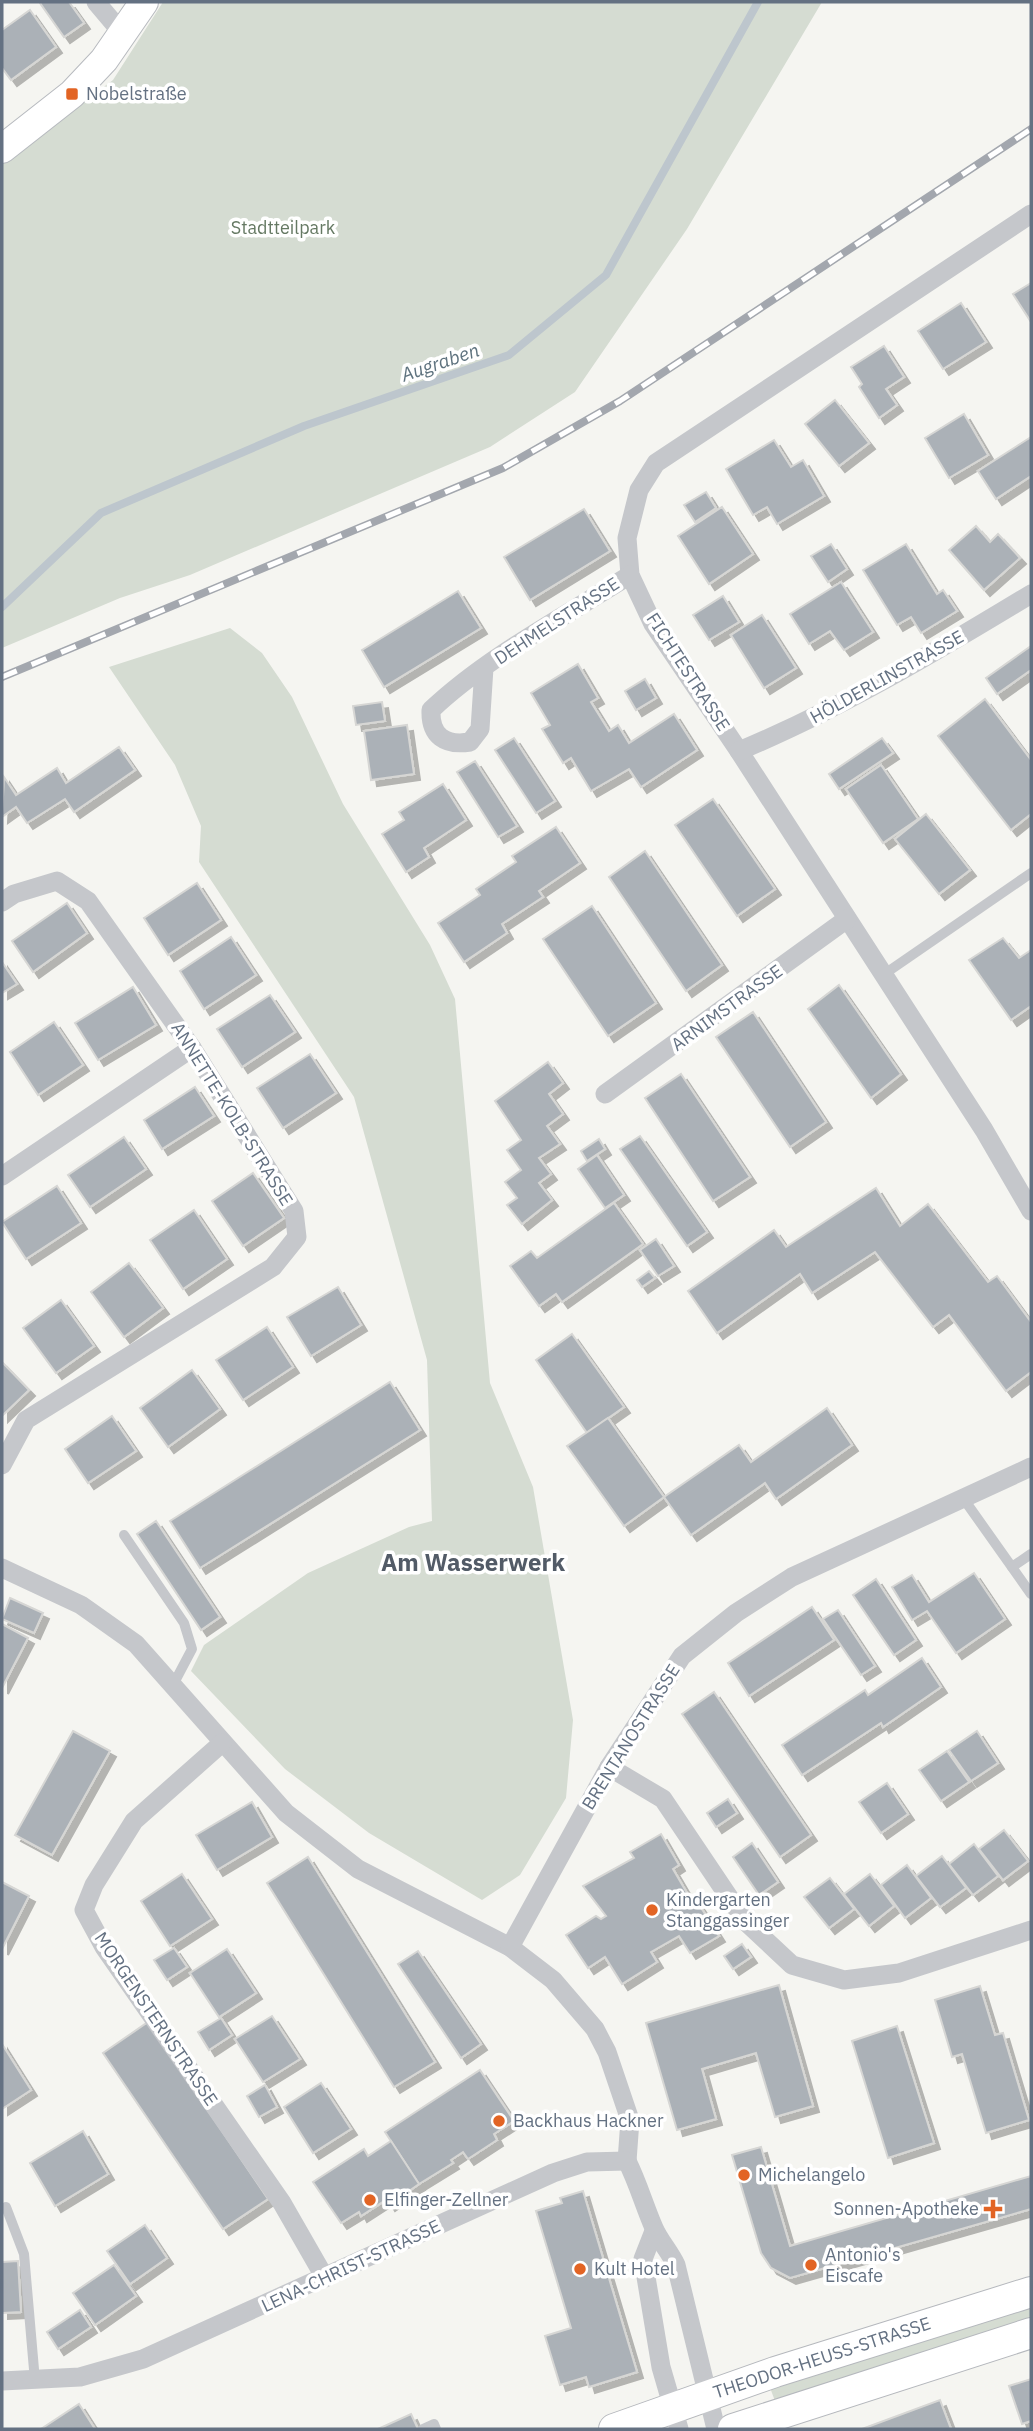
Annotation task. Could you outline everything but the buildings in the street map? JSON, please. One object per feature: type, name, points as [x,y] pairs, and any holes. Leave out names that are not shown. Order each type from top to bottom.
[{"type":"main road","name":"THEODOR-HEUSS-STRASSE","points":[[614,2429],[676,2418],[708,2395],[1031,2292]]},
{"type":"main road","points":[[733,2429],[1031,2333]]},
{"type":"street","points":[[96,2],[123,34]]},
{"type":"street","points":[[2,149],[72,94],[104,60],[144,2]]},
{"type":"street","name":"FICHTESTRASSE","points":[[1031,214],[656,463],[639,490],[627,538],[630,575],[653,624],[739,751],[984,1130],[1031,1211]]},
{"type":"street","name":"DEHMELSTRASSE","points":[[484,668],[630,575]]},
{"type":"street","name":"HÖLDERLINSTRASSE","points":[[739,751],[817,716],[932,654],[1031,594]]},
{"type":"street","name":"ANNETTE-KOLB-STRASSE","points":[[2,902],[14,894],[57,881],[88,901],[192,1048],[293,1212],[297,1237],[273,1267],[26,1420],[2,1465]]},
{"type":"street","name":"ARNIMSTRASSE","points":[[605,1094],[718,1015],[847,919]]},
{"type":"street","points":[[2,1176],[192,1048]]},
{"type":"street","name":"BRENTANOSTRASSE","points":[[510,1947],[609,1767],[682,1656],[736,1613],[792,1577],[1031,1467]]},
{"type":"street","points":[[2,1568],[81,1605],[136,1644],[285,1813],[358,1869],[510,1947],[553,1980],[595,2029],[607,2052],[630,2120],[626,2161],[643,2194],[654,2231],[666,2245],[676,2266],[716,2429]]},
{"type":"street","name":"MORGENSTERNSTRASSE","points":[[222,1743],[134,1821],[94,1885],[84,1910],[104,1947],[282,2203],[325,2278]]},
{"type":"street","points":[[609,1767],[663,1799],[746,1922],[792,1965],[844,1980],[899,1972],[1031,1930]]},
{"type":"street","name":"LENA-CHRIST-STRASSE","points":[[2,2381],[35,2382],[80,2377],[143,2359],[553,2173],[587,2162],[626,2161]]},
{"type":"street","points":[[654,2231],[643,2259],[661,2367],[676,2418]]},
{"type":"lane","points":[[883,975],[1031,873]]},
{"type":"lane","points":[[963,1498],[1031,1594]]},
{"type":"lane","points":[[124,1535],[184,1623],[192,1649],[173,1685]]},
{"type":"lane","points":[[1012,1567],[1031,1554]]},
{"type":"lane","points":[[6,2207],[24,2254],[35,2382]]},
{"type":"lane","points":[[423,2429],[434,2424],[436,2429]]},
{"type":"green space","name":"Stadtteilpark","points":[[163,2],[822,2],[687,229],[575,392],[490,447],[190,575],[120,598],[2,648],[2,163],[113,80]]},
{"type":"green space","points":[[230,628],[262,653],[292,697],[343,804],[430,945],[455,999],[490,1383],[533,1487],[573,1720],[566,1798],[520,1875],[482,1900],[369,1833],[285,1769],[191,1671],[204,1645],[308,1573],[409,1527],[432,1521],[427,1360],[354,1097],[199,862],[201,826],[175,765],[109,667]]},
{"type":"green space","points":[[1031,2305],[1031,2318],[775,2401],[769,2385]]},
{"type":"waterway","name":"Augraben","points":[[2,607],[101,513],[304,426],[509,355],[606,275],[758,2]]},
{"type":"railway","points":[[2,677],[503,468],[620,401],[1031,129]]},
{"type":"place","name":"Nobelstraße","points":[[72,94]]},
{"type":"place","name":"Kindergarten Stanggassinger","points":[[652,1910]]},
{"type":"place","name":"Backhaus Hackner","points":[[499,2121]]},
{"type":"place","name":"Michelangelo","points":[[744,2175]]},
{"type":"place","name":"Elfinger-Zellner","points":[[370,2200]]},
{"type":"place","name":"Sonnen-Apotheke","points":[[993,2209]]},
{"type":"place","name":"Antonio's Eiscafe","points":[[811,2265]]},
{"type":"place","name":"Kult Hotel","points":[[580,2269]]},
{"type":"district","name":"Am Wasserwerk","points":[[473,1563]]}]
